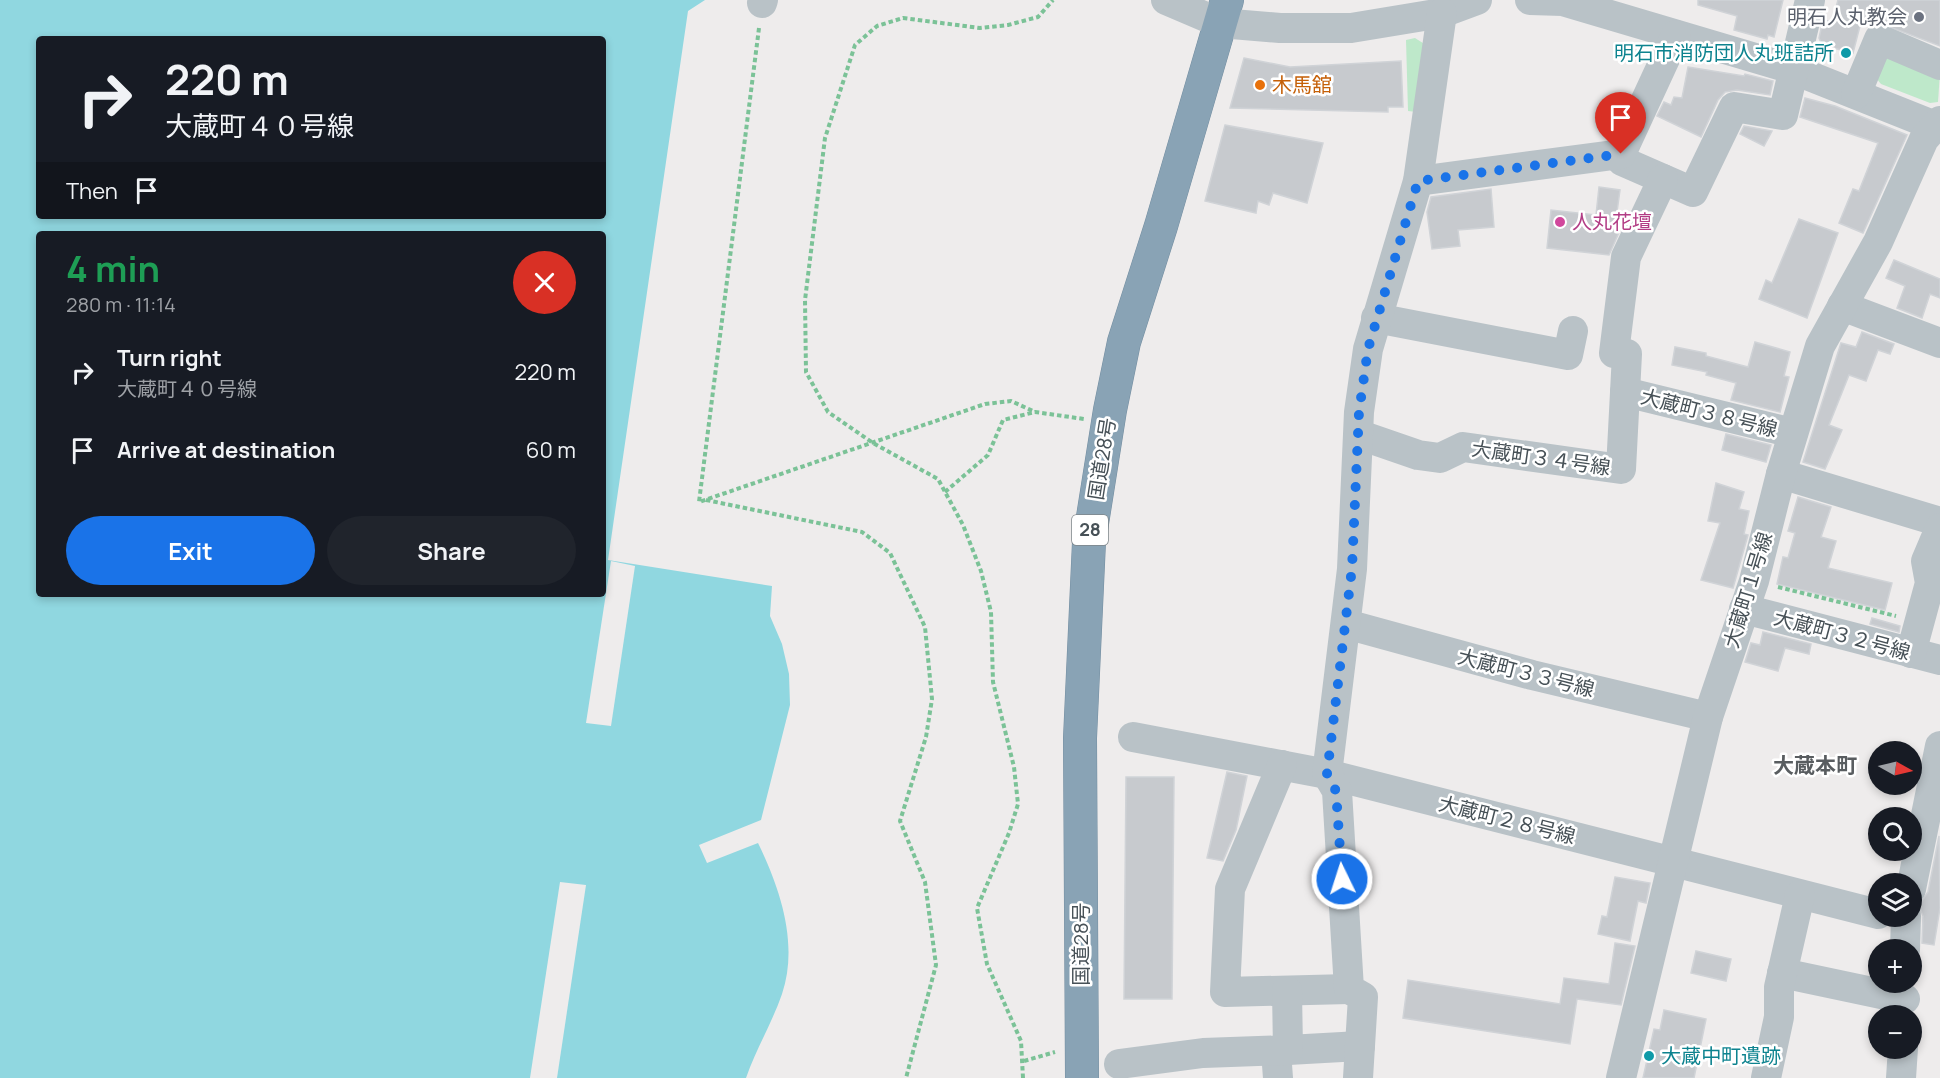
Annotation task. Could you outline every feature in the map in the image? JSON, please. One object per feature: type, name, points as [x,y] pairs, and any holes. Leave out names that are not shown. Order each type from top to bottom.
[{"type":"highway","name":"国道28号","points":[[1082,1078],[1080,738],[1089,542],[1108,422],[1124,342],[1161,226],[1223,12]]},
{"type":"street","points":[[1166,0],[1223,12],[1280,28],[1351,28],[1442,13],[1477,0]]},
{"type":"street","points":[[1530,0],[1563,2],[1792,69],[1939,125]]},
{"type":"street","points":[[1676,35],[1621,154],[1622,161],[1693,192],[1734,107],[1783,115],[1810,0]]},
{"type":"street","points":[[1349,989],[1336,791],[1327,774],[1352,568],[1360,435],[1359,412],[1368,349],[1418,181],[1442,13]]},
{"type":"street","points":[[1856,94],[1879,39],[1940,65]]},
{"type":"street","name":"大蔵町１号線","points":[[1620,1078],[1708,717],[1754,581],[1781,474],[1820,346],[1878,242],[1924,139],[1939,125]]},
{"type":"street","points":[[1418,181],[1621,154]]},
{"type":"street","points":[[1625,392],[1627,354],[1614,353],[1626,257],[1662,178]]},
{"type":"street","points":[[1842,306],[1940,343]]},
{"type":"street","points":[[1376,318],[1568,356],[1573,331]]},
{"type":"street","name":"大蔵町３８号線","points":[[1625,392],[1793,433]]},
{"type":"street","name":"大蔵町３４号線","points":[[1360,435],[1418,455],[1440,458],[1463,447],[1621,469],[1625,392]]},
{"type":"street","points":[[1781,474],[1940,522]]},
{"type":"street","points":[[1911,653],[1930,583],[1926,561],[1940,528]]},
{"type":"street","name":"大蔵町３２号線","points":[[1744,609],[1940,660]]},
{"type":"street","name":"大蔵町３３号線","points":[[1346,624],[1532,675],[1708,717]]},
{"type":"street","name":"大蔵町２８号線","points":[[1133,737],[1327,774],[1800,895],[1868,916]]},
{"type":"street","points":[[1916,873],[1935,800],[1940,746]]},
{"type":"street","points":[[1282,765],[1230,889],[1226,992],[1349,989],[1363,998],[1358,1078]]},
{"type":"street","points":[[1766,1078],[1779,1017],[1779,987],[1800,895]]},
{"type":"street","points":[[1782,973],[1905,999]]},
{"type":"street","points":[[1281,1060],[1287,991]]},
{"type":"street","points":[[1119,1064],[1203,1053],[1281,1060],[1360,1046]]},
{"type":"street","points":[[1901,1078],[1902,1059]]},
{"type":"path","points":[[1023,1078],[1021,1041],[987,964],[977,908],[1010,833],[1017,804],[1014,766],[993,682],[991,612],[981,572],[963,525],[938,479],[873,443],[828,412],[806,372],[805,300],[825,138],[855,45],[877,26],[903,18],[980,28],[1008,25],[1038,17],[1053,0]]},
{"type":"path","points":[[762,2],[699,502],[985,404],[1011,401],[1035,412],[1108,422]]},
{"type":"path","points":[[945,492],[988,455],[1003,420],[1035,412]]},
{"type":"path","points":[[705,500],[862,532],[890,553],[925,627],[932,699],[926,737],[900,821],[925,882],[936,965],[906,1078]]},
{"type":"path","points":[[1754,581],[1920,622]]},
{"type":"green space","points":[[1415,38],[1426,45],[1417,112],[1408,111],[1406,40]]},
{"type":"green space","points":[[1890,55],[1940,73],[1938,102],[1930,103],[1881,84],[1876,78],[1884,58]]},
{"type":"water","points":[[0,0],[705,0],[688,11],[608,560],[772,586],[770,616],[782,644],[789,674],[790,705],[761,820],[699,845],[707,863],[758,843],[780,897],[785,917],[789,956],[787,975],[778,1005],[746,1078],[0,1078]]},
{"type":"pier","points":[[611,561],[635,566],[611,726],[586,723]]},
{"type":"pier","points":[[560,882],[586,885],[557,1078],[530,1078]]},
{"type":"building","points":[[1698,0],[1783,0],[1774,37],[1768,35],[1767,39],[1734,30],[1737,16],[1698,5]]},
{"type":"building","points":[[1838,0],[1940,0],[1940,46],[1877,22],[1870,25],[1861,22],[1853,53],[1822,45],[1819,38],[1823,20],[1832,22]]},
{"type":"building","points":[[1244,58],[1290,67],[1401,61],[1403,107],[1388,107],[1388,112],[1230,108]]},
{"type":"building","points":[[1688,67],[1744,76],[1745,74],[1773,81],[1770,95],[1737,90],[1725,92],[1718,100],[1701,137],[1657,116],[1664,102],[1671,105],[1674,97],[1682,98]]},
{"type":"building","points":[[1805,98],[1835,106],[1907,135],[1863,233],[1839,223],[1853,189],[1859,191],[1878,143],[1800,117]]},
{"type":"building","points":[[1225,125],[1323,143],[1307,203],[1273,193],[1269,205],[1258,201],[1256,213],[1205,201]]},
{"type":"building","points":[[1744,126],[1772,131],[1764,146],[1740,134]]},
{"type":"building","points":[[1599,187],[1620,190],[1617,212],[1625,219],[1609,255],[1547,248],[1551,210],[1596,215]]},
{"type":"building","points":[[1491,189],[1494,227],[1458,230],[1460,246],[1432,249],[1427,212],[1431,197]]},
{"type":"building","points":[[1799,219],[1838,233],[1807,318],[1759,299],[1766,280],[1772,283]]},
{"type":"building","points":[[1894,260],[1940,279],[1940,298],[1930,294],[1922,318],[1897,308],[1905,286],[1886,278]]},
{"type":"building","points":[[1862,332],[1894,344],[1890,354],[1878,350],[1866,381],[1849,375],[1829,425],[1842,430],[1825,469],[1803,462],[1841,343],[1856,347]]},
{"type":"building","points":[[1755,342],[1790,352],[1784,376],[1789,377],[1780,412],[1731,400],[1736,383],[1706,375],[1707,372],[1672,365],[1675,347],[1706,353],[1706,356],[1748,367]]},
{"type":"building","points":[[1726,434],[1771,445],[1766,462],[1722,450]]},
{"type":"building","points":[[1716,483],[1744,492],[1739,509],[1749,511],[1744,534],[1748,535],[1733,588],[1701,580],[1720,523],[1708,521]]},
{"type":"building","points":[[1798,497],[1831,507],[1821,537],[1836,541],[1828,568],[1892,583],[1885,610],[1777,584],[1783,557],[1788,558],[1795,533],[1788,531]]},
{"type":"building","points":[[1872,618],[1900,626],[1899,632],[1870,624]]},
{"type":"building","points":[[1763,632],[1811,644],[1809,654],[1785,648],[1778,671],[1745,662],[1751,643],[1760,645]]},
{"type":"building","points":[[1227,772],[1247,776],[1236,830],[1223,861],[1207,858]]},
{"type":"building","points":[[1126,777],[1174,777],[1172,999],[1124,999]]},
{"type":"building","points":[[1939,836],[1940,908],[1934,945],[1922,943],[1922,901],[1928,892]]},
{"type":"building","points":[[1615,877],[1650,883],[1646,903],[1638,901],[1630,941],[1598,934],[1602,916],[1607,917]]},
{"type":"building","points":[[1615,943],[1635,946],[1621,1005],[1577,999],[1570,1044],[1403,1018],[1408,980],[1560,1004],[1564,978],[1609,984]]},
{"type":"building","points":[[1696,951],[1731,959],[1726,981],[1691,973]]},
{"type":"building","points":[[1664,1010],[1706,1019],[1694,1078],[1643,1078],[1654,1029],[1660,1030]]},
{"type":"place","name":"明石人丸教会","points":[[1919,17]]},
{"type":"place","name":"明石市消防団人丸班詰所","points":[[1846,53]]},
{"type":"place","name":"木馬舘","points":[[1260,85]]},
{"type":"place","name":"人丸花壇","points":[[1560,222]]},
{"type":"place","name":"大蔵中町遺跡","points":[[1649,1056]]},
{"type":"district","name":"大蔵本町","points":[[1815,766]]},
{"type":"route","points":[[1342,879],[1336,791],[1327,774],[1352,568],[1360,435],[1359,412],[1368,349],[1418,181],[1545,166],[1621,154]]}]
